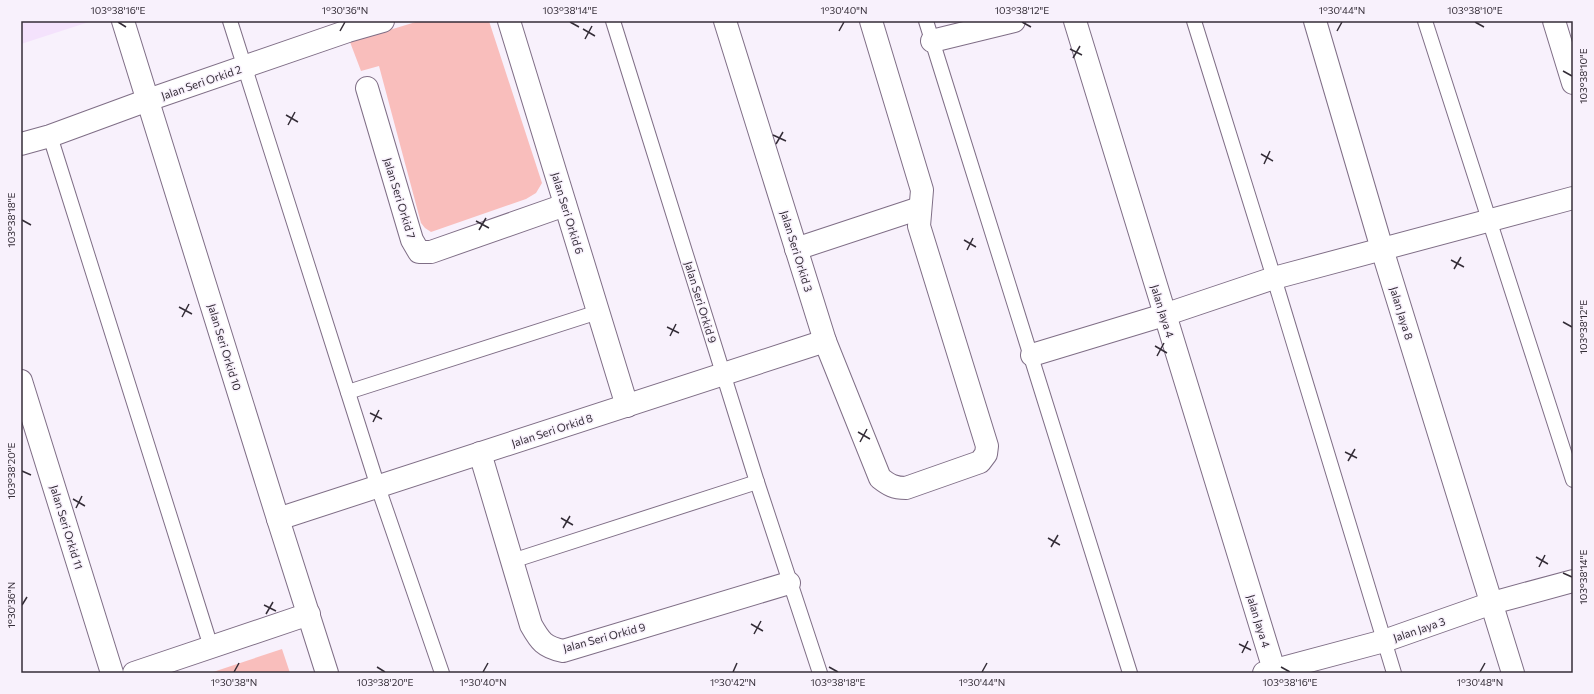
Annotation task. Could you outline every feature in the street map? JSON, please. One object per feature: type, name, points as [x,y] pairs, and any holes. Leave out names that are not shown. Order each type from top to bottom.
[{"type":"street","name":"Jalan Seri Orkid 10","points":[[123,21],[327,673]]},
{"type":"street","name":"Jalan Seri Orkid 2","points":[[21,144],[50,136],[244,67],[346,26],[383,21]]},
{"type":"street","name":"Jalan Seri Orkid 6","points":[[509,21],[627,406]]},
{"type":"street","name":"Jalan Seri Orkid 3","points":[[725,21],[825,341],[880,478],[889,485],[897,488],[906,488],[980,462],[986,454],[987,446],[919,226],[920,208]]},
{"type":"street","points":[[796,249],[920,208],[922,190],[870,21]]},
{"type":"street","points":[[929,31],[1014,21]]},
{"type":"street","name":"Jalan Jaya 4","points":[[1075,21],[1271,672]]},
{"type":"street","name":"Jalan Jaya 8","points":[[1315,21],[1382,248],[1513,673]]},
{"type":"street","points":[[1554,21],[1573,83]]},
{"type":"street","name":"Jalan Seri Orkid 7","points":[[367,88],[412,240],[419,252],[431,252],[565,205]]},
{"type":"street","points":[[1032,355],[1164,315],[1274,278],[1573,198]]},
{"type":"street","name":"Jalan Seri Orkid 8","points":[[278,519],[825,341]]},
{"type":"street","name":"Jalan Seri Orkid 11","points":[[21,381],[112,673]]},
{"type":"street","name":"Jalan Seri Orkid 9","points":[[480,453],[531,625],[540,640],[550,648],[563,651],[789,583]]},
{"type":"street","name":"Jalan Jaya 3","points":[[1271,672],[1384,641],[1492,603],[1573,581]]},
{"type":"street","points":[[134,673],[309,614]]},
{"type":"lane","points":[[230,21],[378,487],[442,673]]},
{"type":"lane","name":"Jalan Seri Orkid 9","points":[[613,21],[789,583],[820,673]]},
{"type":"lane","points":[[1194,21],[1394,673]]},
{"type":"lane","points":[[1425,21],[1573,480]]},
{"type":"lane","points":[[929,31],[1032,355],[1130,673]]},
{"type":"lane","points":[[50,136],[211,647]]},
{"type":"lane","points":[[348,392],[598,312]]},
{"type":"lane","points":[[512,561],[757,482]]},
{"type":"shaded area","points":[[21,21],[92,21],[21,44]]},
{"type":"shaded area","points":[[419,21],[489,21],[542,183],[536,193],[526,199],[431,232],[421,223],[379,66],[361,71],[350,42]]},
{"type":"shaded area","points":[[282,649],[290,673],[210,673]]}]
